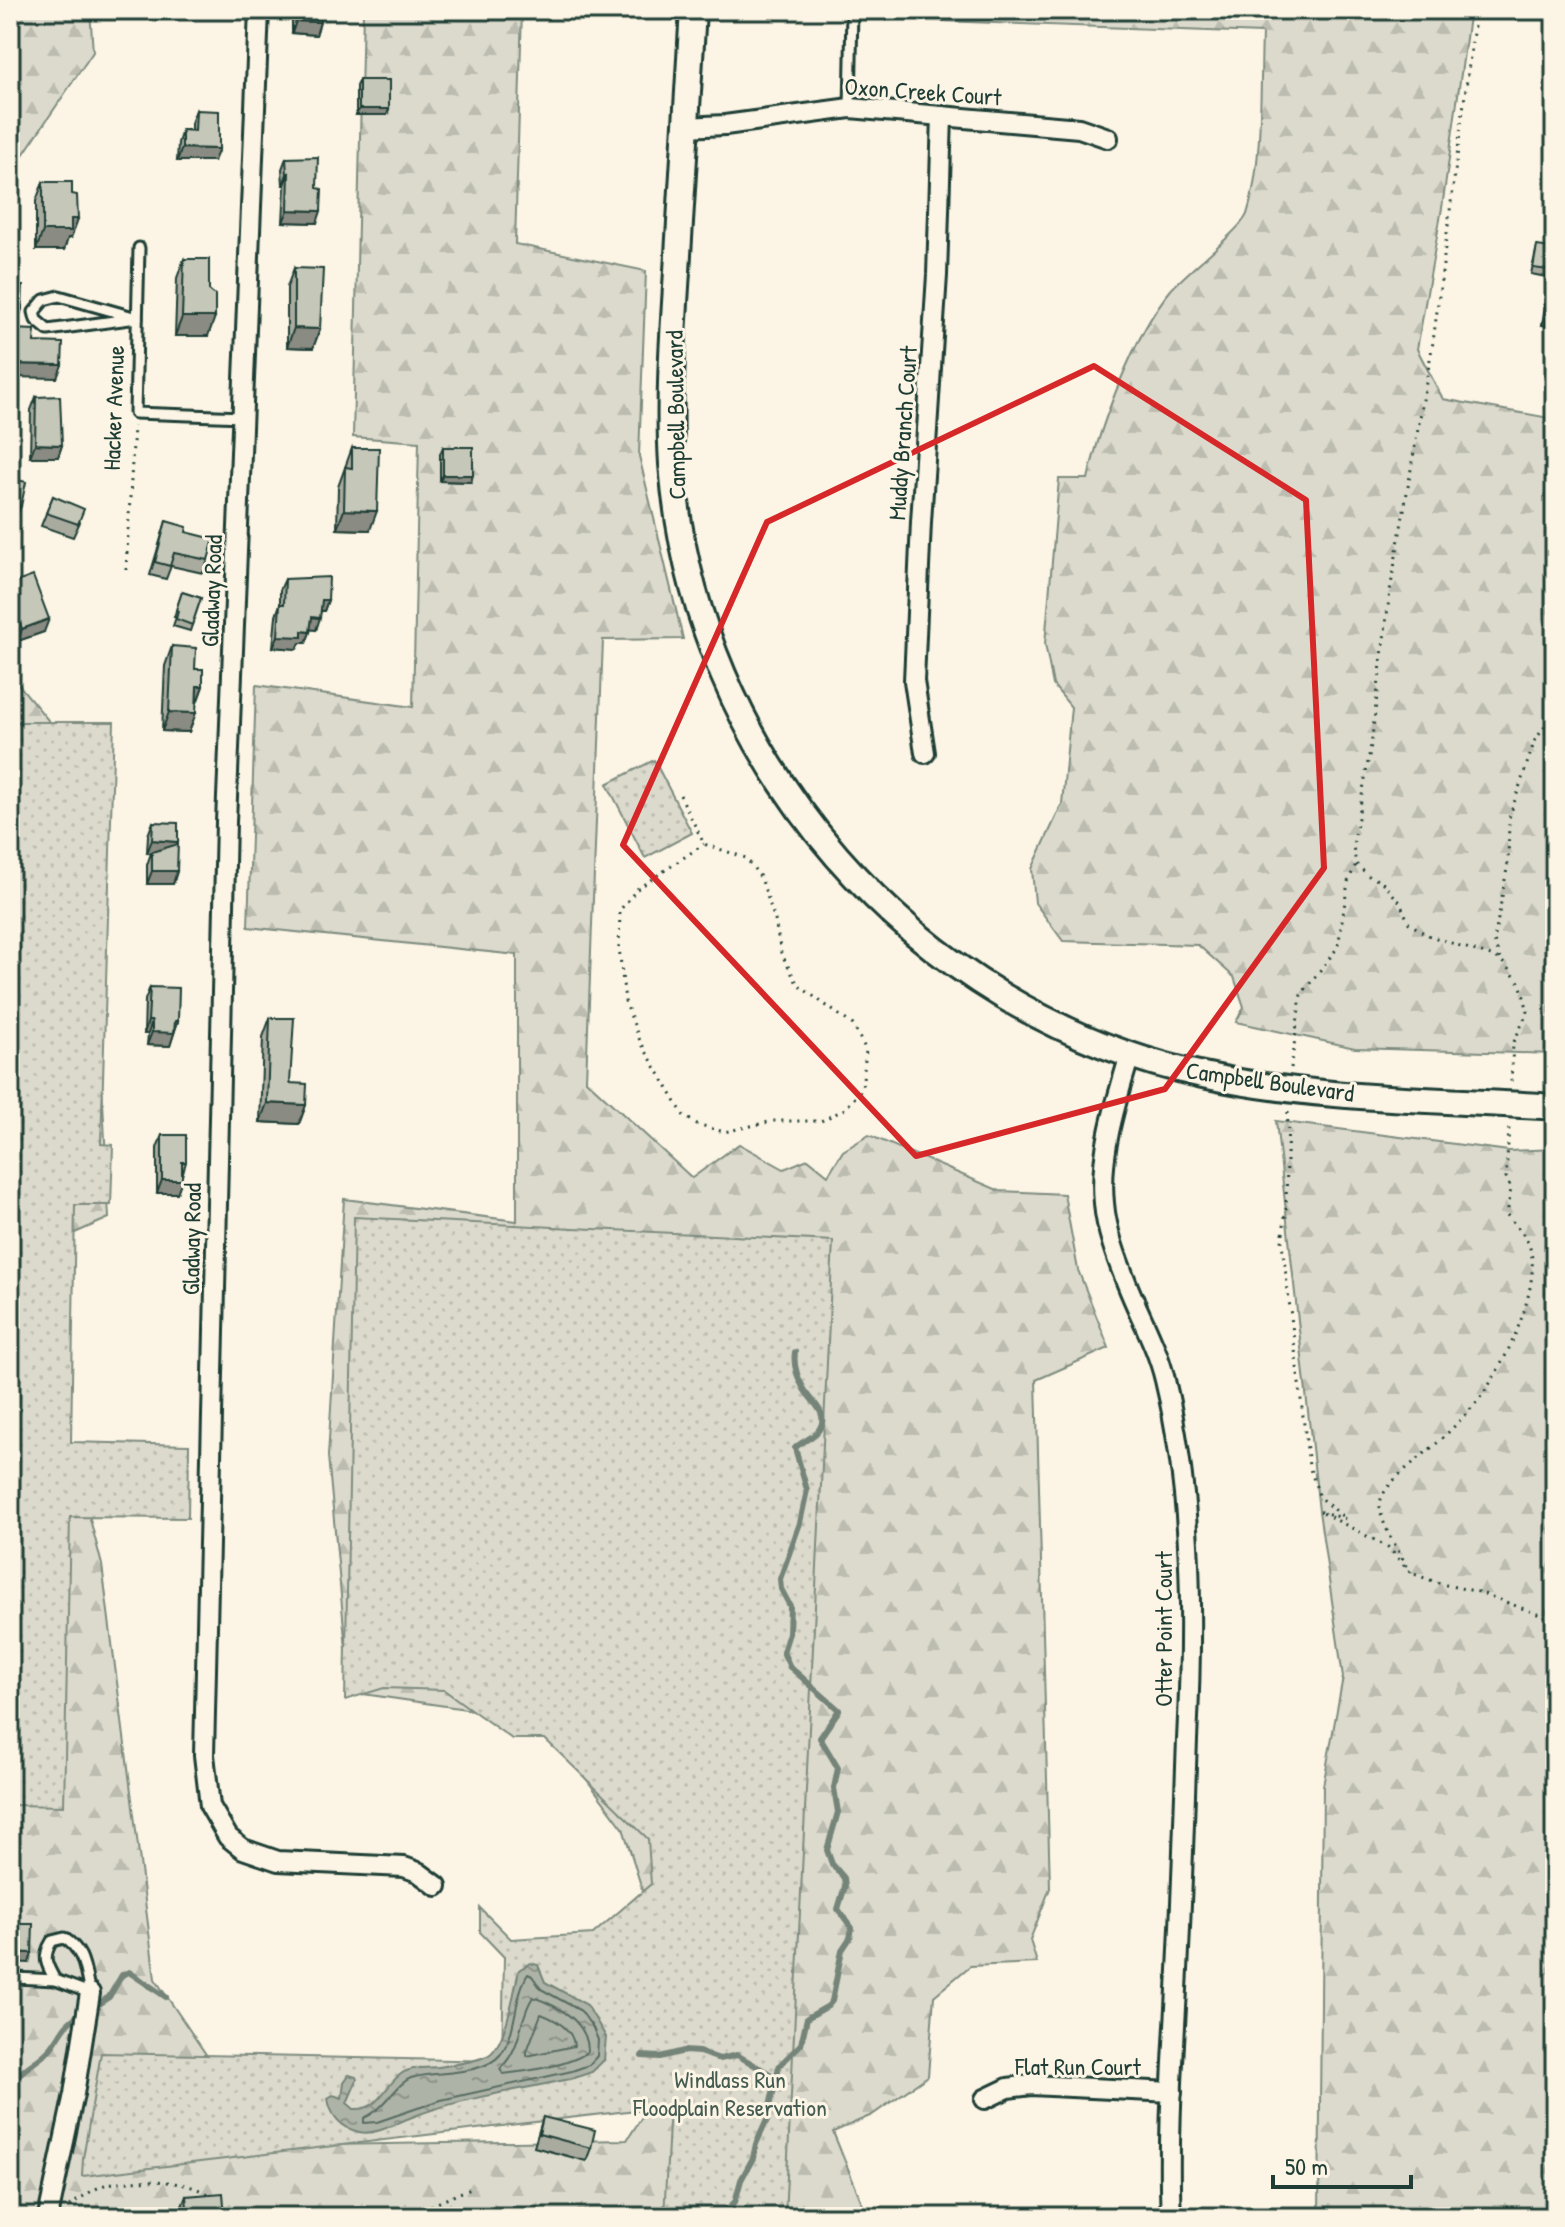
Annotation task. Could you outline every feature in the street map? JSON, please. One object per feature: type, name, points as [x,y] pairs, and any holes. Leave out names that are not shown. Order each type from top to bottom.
[{"type":"street","name":"Gladway Road","points":[[259,10],[226,822],[204,1755],[210,1806],[228,1837],[254,1853],[278,1861],[404,1867],[418,1872],[437,1886]]},
{"type":"street","name":"Campbell Boulevard","points":[[693,10],[672,370],[672,464],[682,543],[713,650],[743,721],[778,780],[819,837],[868,892],[915,936],[966,974],[1017,1005],[1075,1034],[1130,1055],[1200,1075],[1289,1089],[1555,1107]]},
{"type":"street","name":"Oxon Creek Court","points":[[686,127],[725,125],[850,108],[1079,128],[1108,138]]},
{"type":"street","name":"Muddy Branch Court","points":[[925,753],[914,681],[937,275],[942,116]]},
{"type":"street","name":"Otter Point Court","points":[[1130,1055],[1114,1111],[1106,1159],[1104,1203],[1114,1248],[1128,1288],[1149,1329],[1164,1379],[1181,1477],[1189,1581],[1191,1661],[1172,2092],[1171,2217]]},
{"type":"street","points":[[48,2217],[74,2094],[90,1993]]},
{"type":"street","name":"Flat Run Court","points":[[985,2099],[1008,2088],[1031,2085],[1172,2092]]},
{"type":"lane","points":[[850,108],[852,10]]},
{"type":"lane","name":"Hacker Avenue","points":[[135,413],[139,248]]},
{"type":"lane","points":[[59,296],[137,318],[48,330],[36,320],[34,312],[44,300],[59,296]]},
{"type":"lane","points":[[135,413],[244,417]]},
{"type":"lane","points":[[55,1980],[45,1963],[45,1951],[52,1941],[64,1938],[76,1945],[81,1954],[90,1993]]},
{"type":"lane","points":[[16,1978],[55,1980],[90,1993]]},
{"type":"path","points":[[1476,10],[1433,342],[1390,591],[1371,745],[1353,846],[1356,864],[1348,882],[1338,947],[1301,995],[1289,1089],[1286,1208],[1282,1242],[1309,1466],[1320,1498],[1346,1519],[1319,1511],[1388,1547],[1411,1573],[1441,1584],[1479,1592],[1540,1615],[1555,1627]]},
{"type":"path","name":"Hacker Avenue","points":[[126,570],[135,413]]},
{"type":"path","points":[[1411,1573],[1379,1505],[1404,1470],[1437,1443],[1480,1398],[1513,1341],[1533,1275],[1529,1245],[1507,1215],[1511,1188],[1506,1177],[1513,1044],[1528,1011],[1520,983],[1500,959],[1494,941],[1508,863],[1509,818],[1535,740],[1555,713]]},
{"type":"path","points":[[680,795],[704,844],[746,858],[761,878],[775,920],[781,953],[798,985],[853,1025],[866,1050],[862,1089],[845,1109],[821,1121],[773,1121],[724,1132],[697,1124],[684,1116],[640,1041],[625,1001],[619,947],[620,910],[637,889],[704,844]]},
{"type":"path","points":[[1356,864],[1370,877],[1381,881],[1399,901],[1409,923],[1427,935],[1500,959]]},
{"type":"path","points":[[66,2208],[103,2186],[132,2181],[196,2187],[212,2198]]},
{"type":"path","points":[[328,2217],[367,2210],[426,2208],[473,2187]]},
{"type":"highlighted area","points":[[1094,366],[1306,500],[1324,868],[1165,1089],[916,1156],[623,845],[767,522]]},
{"type":"green space","points":[[10,10],[90,10],[93,52],[10,174]]},
{"type":"green space","name":"Windlass Run Floodplain Reservation","points":[[363,10],[522,10],[515,244],[646,271],[639,456],[683,639],[603,640],[586,1080],[692,1178],[739,1144],[784,1169],[808,1159],[828,1175],[843,1151],[869,1135],[1000,1191],[1064,1194],[1078,1270],[1109,1348],[1036,1380],[1050,1888],[1030,1940],[1037,1963],[970,1966],[934,1996],[928,2076],[872,2115],[833,2132],[867,2215],[881,2217],[10,2217],[10,674],[76,754],[100,1043],[109,1218],[68,1236],[70,1442],[102,1565],[155,1979],[268,2146],[627,2140],[690,2043],[623,1828],[542,1720],[350,1692],[328,1456],[344,1199],[517,1221],[517,955],[248,927],[256,685],[413,707],[419,442],[353,437]]},
{"type":"green space","points":[[864,10],[1470,10],[1442,208],[1417,349],[1443,399],[1555,419],[1555,1054],[1355,1048],[1236,1022],[1244,1007],[1234,977],[1198,945],[1063,941],[1035,903],[1032,869],[1062,804],[1071,707],[1053,685],[1045,644],[1059,479],[1088,479],[1120,380],[1144,330],[1177,283],[1235,230],[1247,214],[1258,149],[1262,33],[864,18]]},
{"type":"green space","points":[[10,722],[114,722],[101,1144],[113,1145],[111,1205],[75,1205],[71,1442],[189,1445],[188,1518],[70,1517],[64,1806],[10,1805]]},
{"type":"green space","points":[[654,760],[692,833],[645,858],[607,784]]},
{"type":"green space","points":[[1276,1121],[1509,1151],[1555,1149],[1555,2217],[1319,2217],[1323,1786],[1343,1677],[1319,1511]]},
{"type":"green space","name":"Windlass Run Floodplain Reservation","points":[[354,1217],[833,1241],[785,2217],[664,2217],[670,2106],[82,2176],[101,2053],[502,2061],[504,1957],[480,1932],[480,1908],[511,1939],[593,1934],[651,1884],[648,1839],[545,1739],[512,1739],[444,1690],[384,1688],[345,1700]]},
{"type":"water","points":[[530,1963],[538,1965],[545,1982],[587,2005],[606,2037],[604,2060],[592,2072],[451,2104],[372,2132],[353,2130],[338,2120],[328,2098],[333,2095],[342,2098],[344,2082],[349,2075],[357,2080],[347,2103],[354,2109],[362,2109],[375,2102],[405,2072],[463,2063],[494,2051],[504,2030],[519,1970]]},
{"type":"building","points":[[296,10],[321,10],[320,22],[296,21]]},
{"type":"building","points":[[359,80],[389,80],[389,109],[359,109]]},
{"type":"building","points":[[196,110],[219,111],[219,149],[182,148],[182,130],[195,131]]},
{"type":"building","points":[[318,157],[317,188],[322,189],[321,211],[288,210],[289,173],[286,158]]},
{"type":"building","points":[[43,182],[72,182],[72,194],[77,195],[78,219],[71,219],[71,231],[43,231]]},
{"type":"building","points":[[10,229],[17,229],[16,252],[12,252],[11,286],[23,286],[22,309],[10,309]]},
{"type":"building","points":[[1537,246],[1552,248],[1548,270],[1533,268]]},
{"type":"building","points":[[184,259],[209,259],[209,290],[215,295],[215,317],[182,317]]},
{"type":"building","points":[[294,268],[323,269],[320,329],[294,328]]},
{"type":"building","points":[[1552,279],[1555,280],[1555,314],[1547,312]]},
{"type":"building","points":[[13,329],[35,330],[34,342],[63,343],[62,365],[10,364]]},
{"type":"building","points":[[60,396],[62,445],[35,444],[36,397]]},
{"type":"building","points":[[443,447],[473,447],[473,475],[443,475]]},
{"type":"building","points":[[352,448],[379,448],[377,511],[344,510],[345,467],[352,468]]},
{"type":"building","points":[[10,478],[26,482],[21,506],[10,503]]},
{"type":"building","points":[[53,496],[84,509],[78,524],[46,513]]},
{"type":"building","points":[[166,521],[187,527],[186,532],[214,539],[208,560],[174,553],[170,566],[155,562]]},
{"type":"building","points":[[33,576],[49,619],[22,629],[11,596],[17,582]]},
{"type":"building","points":[[329,577],[328,600],[322,600],[320,618],[312,617],[310,632],[302,631],[302,637],[278,636],[285,579]]},
{"type":"building","points":[[182,592],[201,598],[192,625],[176,619]]},
{"type":"building","points":[[172,646],[196,648],[195,669],[203,669],[203,686],[197,686],[196,713],[169,712]]},
{"type":"building","points":[[153,822],[178,823],[178,842],[152,840]]},
{"type":"building","points":[[178,844],[177,871],[152,871],[152,852]]},
{"type":"building","points":[[150,987],[179,988],[178,1021],[175,1021],[174,1033],[152,1032],[152,1021],[148,1021]]},
{"type":"building","points":[[270,1018],[294,1018],[290,1083],[307,1084],[306,1105],[267,1103]]},
{"type":"building","points":[[162,1135],[186,1135],[182,1180],[162,1180]]},
{"type":"building","points":[[10,1924],[33,1924],[32,1953],[10,1952]]},
{"type":"building","points":[[543,2117],[595,2130],[591,2148],[539,2134]]},
{"type":"building","points":[[223,2193],[225,2217],[182,2217],[181,2207],[187,2207],[186,2196]]},
{"type":"waterway","points":[[719,2217],[735,2202],[741,2180],[753,2158],[767,2120],[779,2066],[801,2044],[807,2018],[832,2001],[842,1950],[852,1928],[838,1909],[845,1886],[844,1878],[832,1864],[827,1850],[838,1812],[834,1788],[838,1768],[820,1738],[839,1710],[790,1667],[783,1652],[789,1633],[790,1606],[781,1589],[780,1579],[800,1523],[807,1490],[795,1448],[815,1434],[822,1423],[821,1412],[798,1375],[795,1352]]},
{"type":"waterway","points":[[95,2006],[109,1997],[122,1975],[129,1972],[166,1997]]},
{"type":"waterway","points":[[10,2090],[18,2076],[45,2054],[66,2026],[79,2015]]},
{"type":"waterway","points":[[642,2056],[660,2057],[684,2051],[720,2059],[737,2055],[777,2078]]}]
